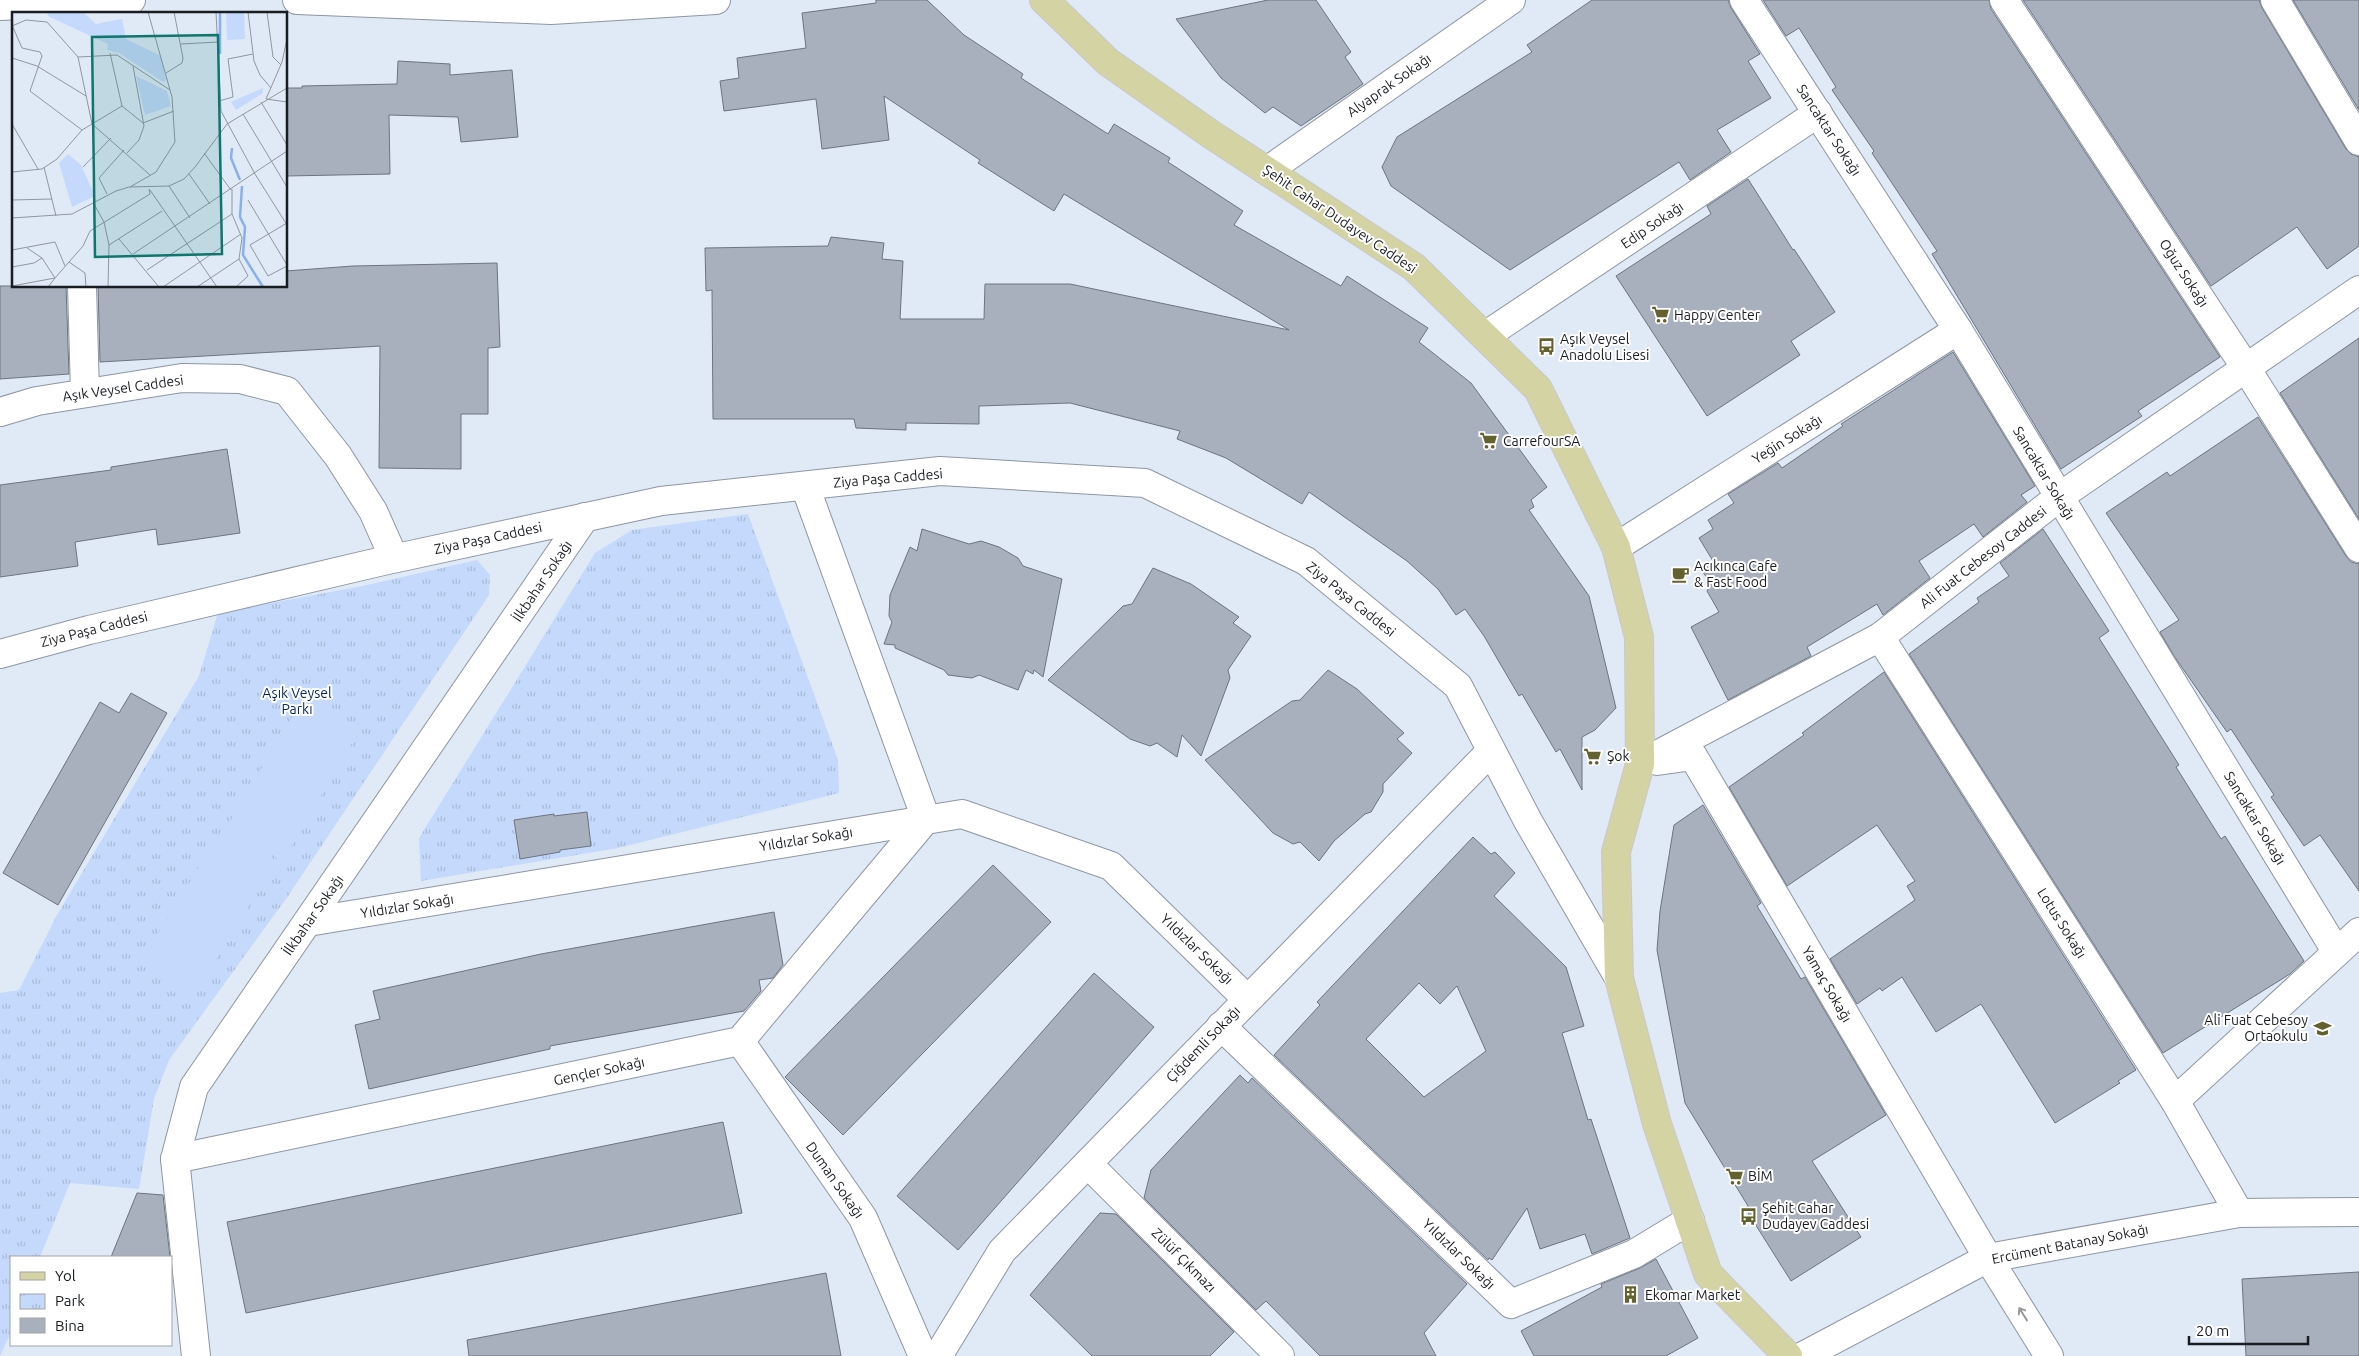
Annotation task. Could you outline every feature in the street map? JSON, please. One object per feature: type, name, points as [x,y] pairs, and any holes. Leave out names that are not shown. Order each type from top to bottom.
[{"type":"main road","name":"Şehit Cahar Dudayev Caddesi","points":[[1044,0],[1108,62],[1267,171],[1414,266],[1538,389],[1616,547],[1639,637],[1640,764],[1616,852],[1619,978],[1657,1124],[1708,1274],[1788,1356]]},
{"type":"street","points":[[0,6],[74,8],[131,0]]},
{"type":"street","points":[[297,0],[551,10],[709,1]]},
{"type":"street","name":"Alyaprak Sokağı","points":[[1267,171],[1511,0]]},
{"type":"street","name":"Sancaktar Sokağı","points":[[1744,0],[1958,330],[2336,951]]},
{"type":"street","name":"Oğuz Sokağı","points":[[2004,0],[2246,368],[2359,548]]},
{"type":"street","points":[[2275,0],[2359,141]]},
{"type":"street","name":"Edip Sokağı","points":[[1485,336],[1818,113]]},
{"type":"street","points":[[82,288],[85,393]]},
{"type":"street","name":"Ali Fuat Cebesoy Caddesi","points":[[1640,764],[1880,636],[2059,497],[2359,290]]},
{"type":"street","name":"Yeğin Sokağı","points":[[1616,547],[1958,330]]},
{"type":"street","name":"Aşık Veysel Caddesi","points":[[0,412],[38,401],[182,378],[240,380],[287,391],[338,456],[373,511],[394,558]]},
{"type":"street","name":"Ziya Paşa Caddesi","points":[[0,654],[99,628],[394,558],[661,501],[940,471],[1145,483],[1306,561],[1458,686],[1528,821],[1619,978]]},
{"type":"street","points":[[740,1041],[926,819],[805,486]]},
{"type":"street","name":"İlkbahar Sokağı","points":[[196,1356],[175,1159],[194,1086],[585,517]]},
{"type":"street","name":"Lotus Sokağı","points":[[1880,636],[2175,1101],[2240,1213]]},
{"type":"street","name":"Çiğdemli Sokağı","points":[[938,1356],[1002,1252],[1491,751]]},
{"type":"street","name":"Yamaç Sokağı","points":[[1640,764],[1693,756],[1988,1258]]},
{"type":"street","name":"Yıldızlar Sokağı","points":[[308,922],[962,814],[1112,866],[1247,999]]},
{"type":"street","points":[[2175,1101],[2336,951],[2359,932]]},
{"type":"street","name":"Yıldızlar Sokağı","points":[[1221,1026],[1510,1304],[1634,1254],[1690,1220]]},
{"type":"street","name":"Gençler Sokağı","points":[[175,1159],[740,1041]]},
{"type":"street","name":"Duman Sokağı","points":[[740,1041],[863,1218],[923,1356]]},
{"type":"street","name":"Zülüf Çıkmazı","points":[[1088,1164],[1280,1356]]},
{"type":"street","name":"Ercüment Batanay Sokağı","points":[[1803,1356],[1988,1258],[2240,1213],[2359,1212]]},
{"type":"street","points":[[1988,1258],[2048,1356]]},
{"type":"green space","points":[[748,514],[838,760],[839,793],[618,848],[421,881],[419,838],[595,553],[632,530]]},
{"type":"green space","name":"Aşık Veysel Parkı","points":[[477,560],[490,575],[489,595],[288,896],[169,1060],[154,1099],[139,1189],[70,1183],[40,1256],[10,1256],[10,1334],[0,1356],[0,993],[19,990],[57,915],[199,676],[218,613],[363,586]]},
{"type":"green space","points":[[302,700],[358,733],[282,861],[226,828]]},
{"type":"green space","points":[[220,833],[274,866],[195,992],[142,959]]},
{"type":"building","points":[[876,0],[927,0],[964,35],[1023,74],[1021,78],[1108,134],[1114,124],[1170,158],[1168,162],[1243,211],[1234,225],[1341,286],[1347,276],[1428,328],[1419,342],[1471,383],[1547,487],[1531,500],[1534,507],[1529,510],[1589,596],[1616,708],[1595,730],[1582,737],[1582,790],[1560,749],[1556,752],[1522,694],[1519,696],[1484,636],[1465,609],[1456,615],[1438,589],[1407,561],[1309,492],[1302,504],[1226,458],[1177,439],[1180,431],[1070,403],[979,406],[979,424],[906,423],[906,430],[856,428],[854,419],[713,419],[712,290],[706,291],[705,248],[828,246],[831,237],[884,243],[882,259],[903,261],[900,319],[984,319],[985,284],[1070,284],[1289,330],[1064,194],[1054,211],[978,163],[980,160],[884,96],[889,140],[822,149],[816,99],[724,111],[720,81],[739,78],[737,58],[806,48],[802,13],[876,3]]},
{"type":"building","points":[[1268,0],[1316,0],[1351,52],[1345,57],[1363,84],[1301,126],[1273,107],[1265,113],[1221,78],[1176,19]]},
{"type":"building","points":[[1592,0],[1728,0],[1760,54],[1748,61],[1771,98],[1717,130],[1731,152],[1690,180],[1679,162],[1510,270],[1391,186],[1382,167],[1397,137],[1532,52],[1527,45]]},
{"type":"building","points":[[1763,0],[1989,0],[1991,9],[2220,357],[2138,411],[2142,416],[2061,469],[1932,254],[1937,251],[1872,153],[1874,151],[1832,90],[1836,87],[1799,28],[1786,36]]},
{"type":"building","points":[[2023,0],[2259,0],[2346,149],[2351,154],[2359,157],[2359,246],[2327,269],[2297,227],[2211,286]]},
{"type":"building","points":[[2293,0],[2359,0],[2359,110]]},
{"type":"building","points":[[398,61],[450,64],[450,75],[512,70],[518,137],[461,142],[458,117],[389,115],[390,174],[288,176],[288,88],[397,84]]},
{"type":"building","points":[[1748,179],[1835,312],[1791,341],[1800,355],[1707,416],[1616,276],[1711,214],[1707,206]]},
{"type":"building","points":[[497,263],[500,347],[488,348],[488,414],[461,414],[461,469],[379,468],[380,346],[100,362],[98,288],[288,288],[288,271],[353,266]]},
{"type":"building","points":[[0,286],[12,286],[12,288],[66,288],[69,374],[0,379]]},
{"type":"building","points":[[2359,338],[2359,519],[2280,393]]},
{"type":"building","points":[[1953,352],[2035,486],[2021,495],[2027,502],[1983,537],[1974,524],[1919,561],[1930,578],[1883,615],[1877,604],[1807,647],[1811,656],[1728,700],[1691,627],[1719,612],[1707,591],[1711,584],[1701,569],[1713,561],[1699,538],[1713,529],[1708,520],[1734,503],[1728,494],[1778,463],[1782,468],[1843,426],[1841,424]]},
{"type":"building","points":[[2258,417],[2346,556],[2351,562],[2359,564],[2359,891],[2320,835],[2304,846],[2271,797],[2274,795],[2231,729],[2227,732],[2174,656],[2160,632],[2179,620],[2106,513],[2167,472],[2170,476]]},
{"type":"building","points":[[227,449],[240,533],[158,545],[156,529],[75,542],[78,566],[0,577],[0,485],[111,470],[111,467]]},
{"type":"building","points":[[922,529],[969,544],[981,541],[999,547],[1018,558],[1023,566],[1062,579],[1043,677],[1034,670],[1033,674],[1026,670],[1018,690],[979,675],[972,678],[948,675],[944,670],[895,648],[895,645],[884,644],[892,622],[889,616],[890,595],[910,547],[917,551]]},
{"type":"building","points":[[2043,529],[2109,631],[2099,638],[2179,765],[2176,767],[2221,839],[2225,836],[2304,961],[2290,974],[2163,1053],[1909,654],[1979,602],[1977,598],[2009,576],[2000,563]]},
{"type":"building","points":[[1153,568],[1191,584],[1239,617],[1233,623],[1251,636],[1228,670],[1230,678],[1201,756],[1182,735],[1177,757],[1157,743],[1150,746],[1130,739],[1048,680],[1123,606],[1132,604]]},
{"type":"building","points":[[1328,670],[1357,689],[1404,733],[1397,739],[1412,753],[1383,784],[1383,792],[1371,812],[1365,814],[1334,841],[1319,861],[1300,842],[1293,844],[1273,833],[1205,760],[1292,701],[1300,700]]},
{"type":"building","points":[[1884,672],[2136,1070],[2118,1081],[2120,1083],[2055,1123],[1981,1004],[1936,1032],[1902,977],[1882,991],[1880,988],[1857,1004],[1830,959],[1915,900],[1907,886],[1915,881],[1877,825],[1787,886],[1729,787],[1804,735],[1802,733]]},
{"type":"building","points":[[131,693],[167,713],[58,905],[3,873],[100,702],[119,713]]},
{"type":"building","points":[[1703,805],[1761,903],[1757,906],[1801,979],[1805,977],[1886,1115],[1812,1161],[1861,1237],[1791,1281],[1745,1208],[1748,1206],[1685,1103],[1657,950],[1660,911],[1674,825]]},
{"type":"building","points":[[587,812],[591,846],[560,850],[560,852],[520,859],[514,820],[554,814],[554,816]]},
{"type":"building","points":[[1473,837],[1491,854],[1495,852],[1515,873],[1494,896],[1566,967],[1584,1026],[1562,1033],[1588,1120],[1591,1119],[1630,1238],[1592,1254],[1585,1234],[1540,1249],[1527,1208],[1492,1260],[1489,1258],[1488,1260],[1274,1055],[1320,1005],[1317,1002]],"holes":[[[1419,983],[1440,1004],[1457,986],[1486,1051],[1424,1097],[1366,1039]]]},
{"type":"building","points":[[993,865],[1051,922],[843,1135],[785,1077]]},
{"type":"building","points":[[774,912],[783,965],[773,978],[759,980],[761,991],[744,1011],[550,1046],[550,1049],[369,1089],[355,1025],[380,1019],[373,991],[541,954]]},
{"type":"building","points":[[1094,973],[1154,1027],[958,1250],[897,1196]]},
{"type":"building","points":[[1240,1075],[1248,1083],[1252,1078],[1467,1284],[1424,1333],[1436,1356],[1320,1356],[1266,1301],[1256,1310],[1144,1198],[1151,1170]]},
{"type":"building","points":[[723,1122],[742,1213],[246,1313],[227,1222]]},
{"type":"building","points":[[137,1193],[163,1195],[170,1256],[111,1256]]},
{"type":"building","points":[[1100,1213],[1116,1214],[1234,1332],[1210,1356],[1092,1356],[1030,1295]]},
{"type":"building","name":"Ekomar Market","points":[[1656,1259],[1698,1338],[1666,1356],[1534,1356],[1521,1331],[1602,1287],[1601,1284],[1640,1268]]},
{"type":"building","points":[[2359,1272],[2359,1356],[2246,1356],[2242,1279]]},
{"type":"building","points":[[826,1273],[841,1356],[469,1356],[467,1340]]},
{"type":"place","name":"Happy Center","points":[[1660,315]]},
{"type":"place","name":"Aşık Veysel Anadolu Lisesi","points":[[1546,347]]},
{"type":"place","name":"CarrefourSA","points":[[1489,441]]},
{"type":"place","name":"Acıkınca Cafe & Fast Food","points":[[1680,574]]},
{"type":"place","name":"Şok","points":[[1593,756]]},
{"type":"place","name":"Ali Fuat Cebesoy Ortaokulu","points":[[2322,1028]]},
{"type":"place","name":"BİM","points":[[1734,1176]]},
{"type":"place","name":"Şehit Cahar Dudayev Caddesi","points":[[1748,1216]]},
{"type":"place","name":"Ekomar Market","points":[[1631,1295]]}]
